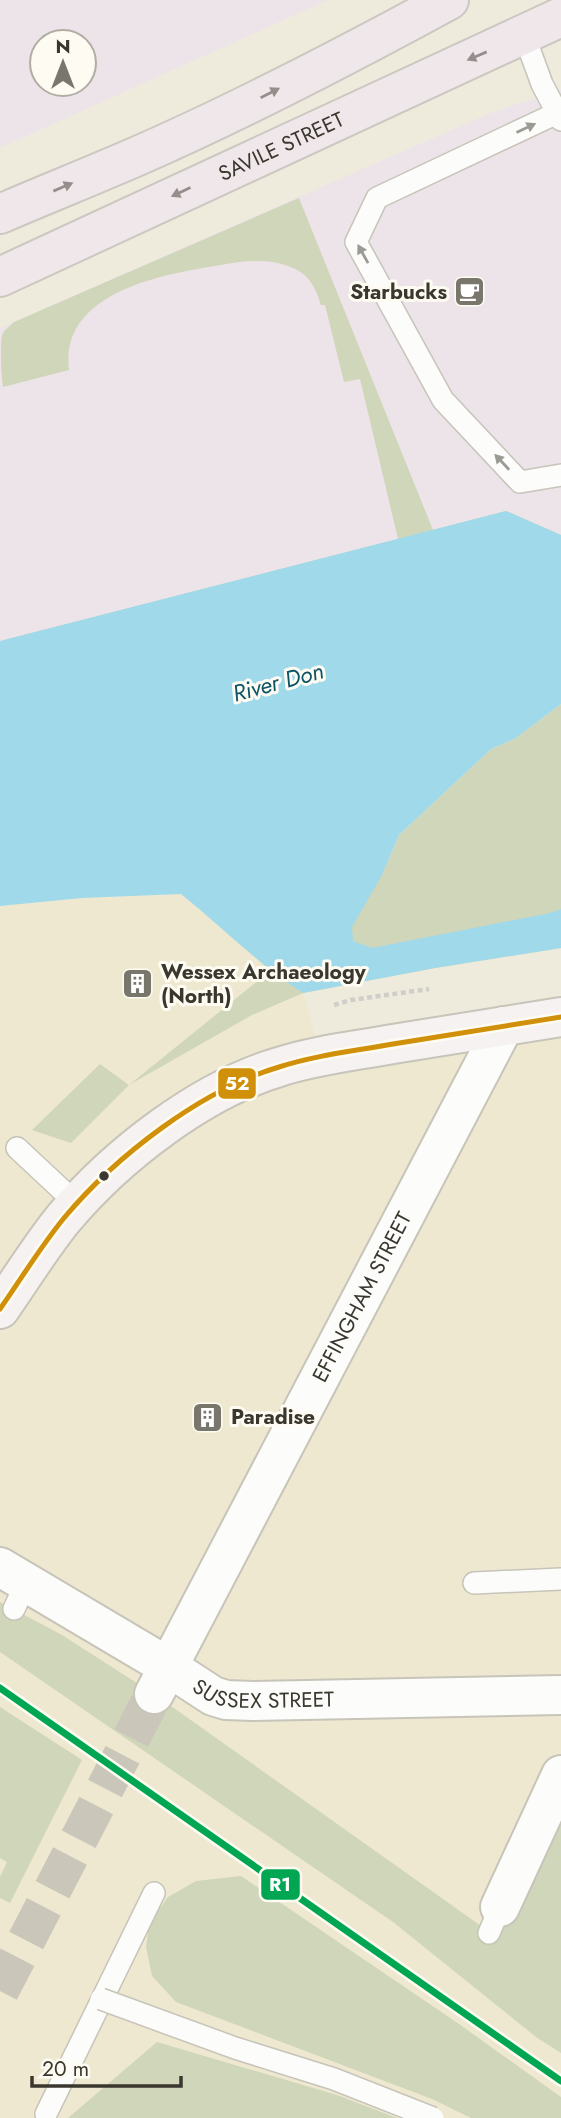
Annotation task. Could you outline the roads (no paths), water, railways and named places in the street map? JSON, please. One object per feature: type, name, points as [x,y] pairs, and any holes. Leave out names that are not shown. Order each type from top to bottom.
[{"type":"main road","points":[[0,214],[134,158],[208,123],[449,0]]},
{"type":"main road","name":"SAVILE STREET","points":[[0,277],[561,17]]},
{"type":"main road","points":[[0,1309],[65,1218],[117,1165],[163,1127],[201,1102],[247,1078],[321,1056],[561,1017]]},
{"type":"street","name":"EFFINGHAM STREET","points":[[161,1680],[505,1026]]},
{"type":"street","name":"SUSSEX STREET","points":[[13,1586],[161,1680],[213,1696],[239,1701],[561,1695]]},
{"type":"street","points":[[495,1920],[561,1776]]},
{"type":"lane","points":[[524,35],[542,84],[559,117],[377,198],[356,242],[443,400],[520,482],[561,475]]},
{"type":"lane","points":[[17,1148],[78,1205]]},
{"type":"lane","points":[[474,1583],[561,1579]]},
{"type":"lane","points":[[46,2113],[154,1893]]},
{"type":"lane","points":[[101,1999],[235,2048],[334,2079],[433,2118]]},
{"type":"water","name":"River Don","points":[[506,511],[561,535],[561,704],[516,738],[491,749],[399,835],[382,875],[352,927],[353,941],[372,948],[561,909],[561,948],[303,993],[256,958],[181,894],[82,898],[0,906],[0,641]]},
{"type":"tunnel","points":[[0,1991],[154,1694]]},
{"type":"place","name":"Starbucks","points":[[470,292]]},
{"type":"place","name":"Wessex Archaeology (North)","points":[[138,984]]},
{"type":"place","name":"Paradise","points":[[208,1417]]}]
